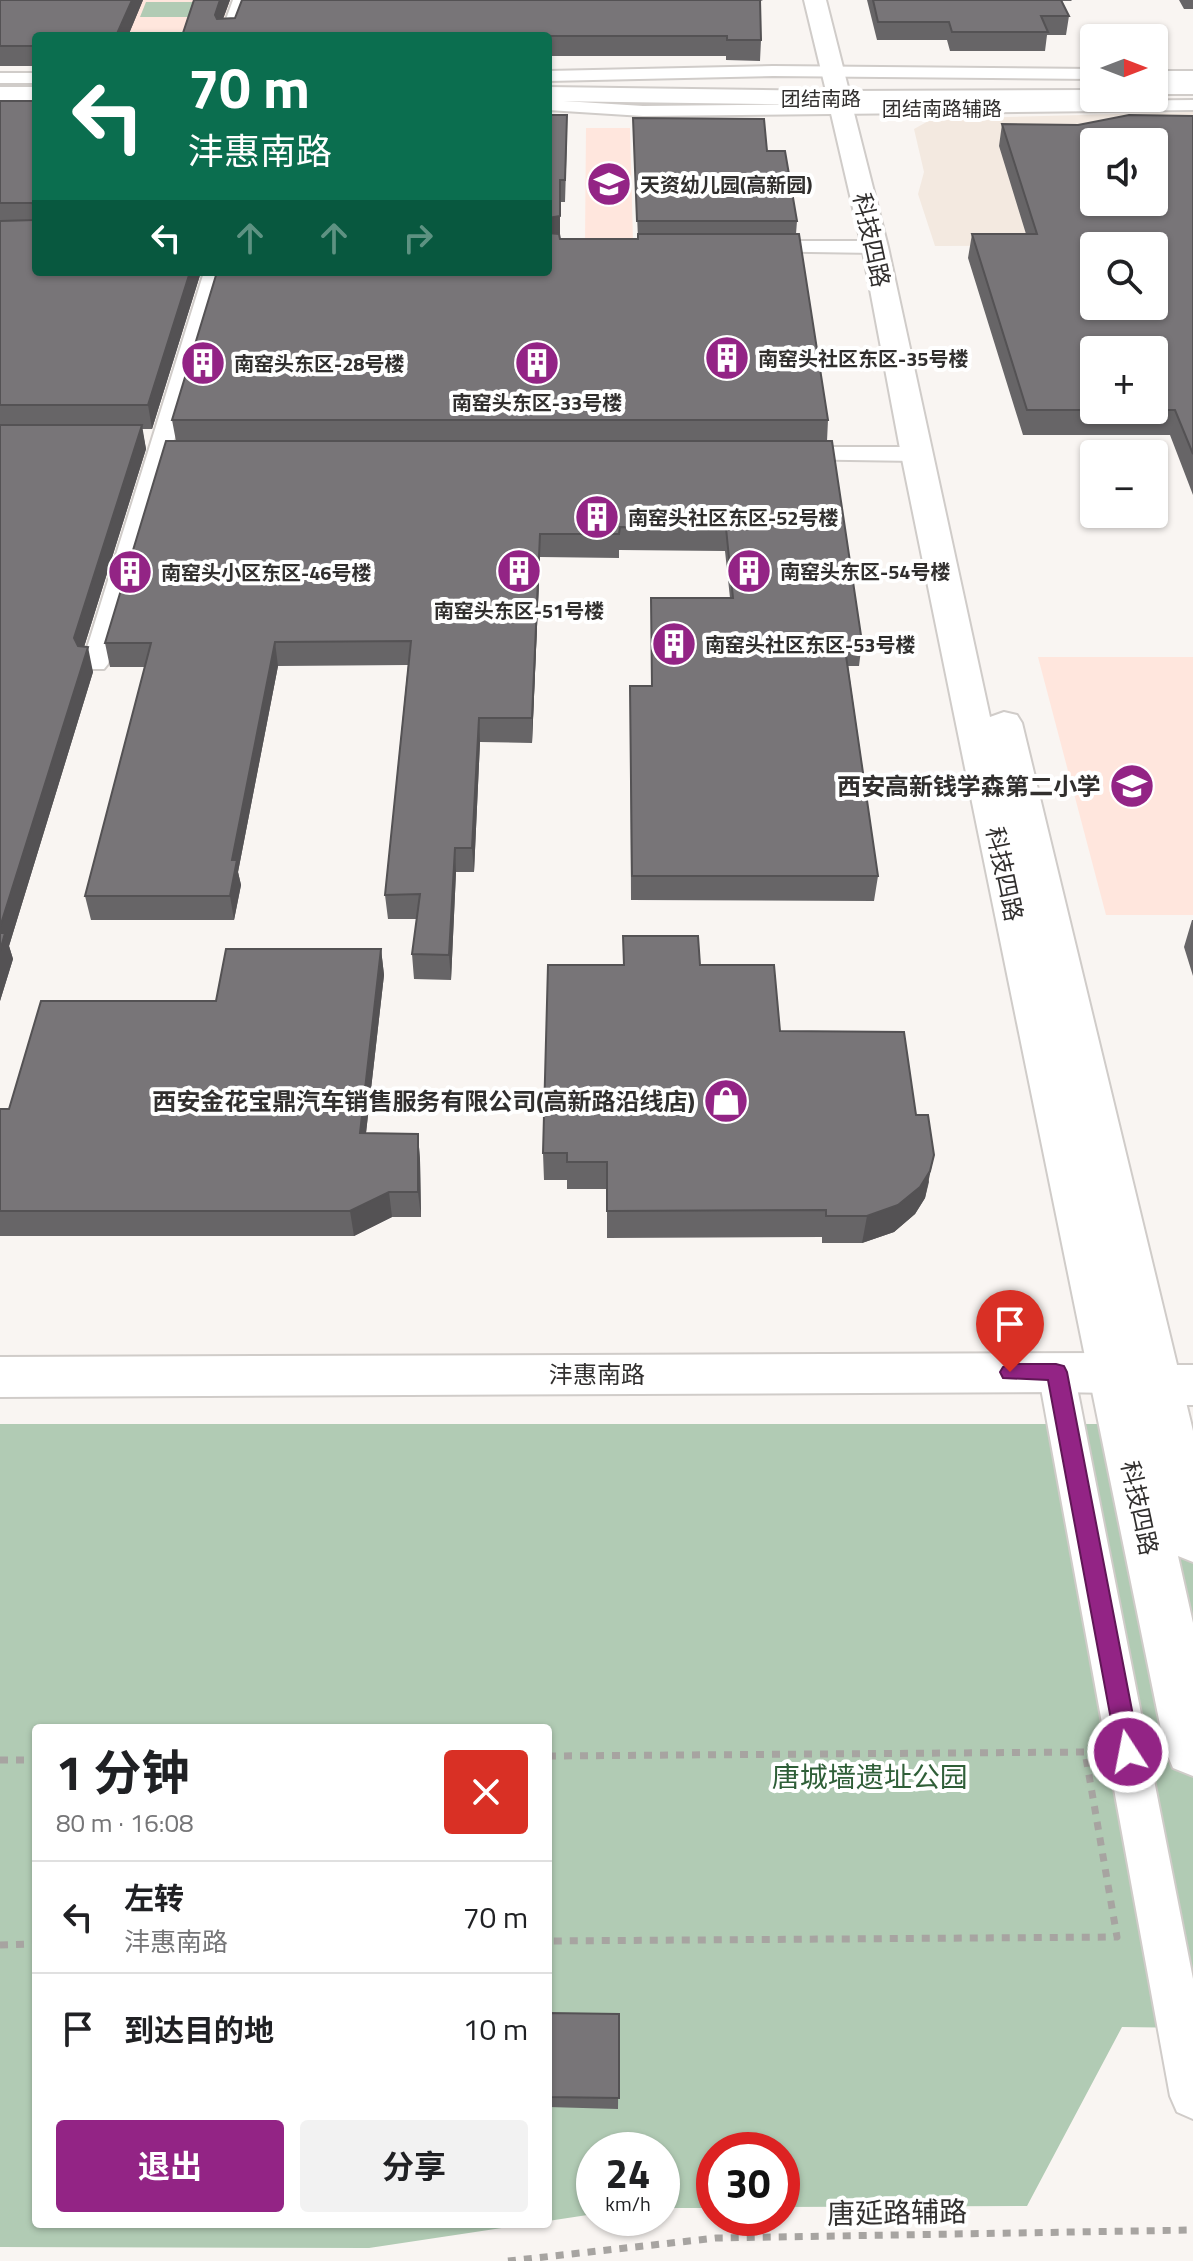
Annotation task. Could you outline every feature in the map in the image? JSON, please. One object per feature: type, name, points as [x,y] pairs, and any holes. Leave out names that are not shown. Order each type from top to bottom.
[{"type":"street","points":[[229,32],[241,0]]},
{"type":"street","name":"科技四路","points":[[815,0],[848,90],[1175,1385],[1193,1539]]},
{"type":"street","name":"科技四路","points":[[831,0],[916,454],[1193,1749]]},
{"type":"street","name":"团结南路辅路","points":[[552,76],[655,71],[848,90],[1193,105]]},
{"type":"street","name":"团结南路辅路","points":[[552,105],[643,111],[848,90],[1080,75]]},
{"type":"street","points":[[1168,76],[1193,76]]},
{"type":"street","points":[[0,78],[32,78]]},
{"type":"street","name":"团结南路","points":[[552,94],[1080,85]]},
{"type":"street","points":[[0,87],[32,87]]},
{"type":"street","name":"团结南路","points":[[552,87],[1080,97]]},
{"type":"street","points":[[1168,87],[1193,87]]},
{"type":"street","points":[[0,94],[32,94]]},
{"type":"street","points":[[1168,96],[1193,96]]},
{"type":"street","points":[[0,102],[32,102]]},
{"type":"street","points":[[735,247],[875,247]]},
{"type":"street","points":[[95,664],[166,449],[213,276]]},
{"type":"street","points":[[134,439],[166,449]]},
{"type":"street","points":[[774,454],[916,454]]},
{"type":"street","points":[[1056,1372],[1193,2096]]},
{"type":"street","name":"沣惠南路","points":[[0,1377],[1056,1372],[1112,1373],[1175,1385]]},
{"type":"path","points":[[552,1756],[1085,1752],[1117,1937],[552,1941]]},
{"type":"path","points":[[0,1760],[32,1760]]},
{"type":"path","points":[[0,1945],[32,1944]]},
{"type":"path","name":"唐延路辅路","points":[[508,2261],[716,2238],[1193,2230]]},
{"type":"shaded area","points":[[99,0],[230,0],[219,32],[84,32]]},
{"type":"shaded area","points":[[1193,112],[1193,245],[1168,245],[1168,232],[1080,232],[1080,245],[935,246],[918,194],[924,172],[914,129],[932,119]]},
{"type":"shaded area","name":"天资幼儿园(高新园)","points":[[586,128],[630,128],[633,241],[585,241]]},
{"type":"shaded area","name":"西安高新钱学森第二小学","points":[[1038,657],[1193,657],[1193,915],[1106,915]]},
{"type":"green space","points":[[146,2],[222,2],[216,17],[140,17]]},
{"type":"green space","name":"唐城墙遗址公园","points":[[0,1424],[1193,1424],[1193,2028],[1122,2027],[1027,2206],[800,2207],[800,2132],[696,2132],[696,2208],[680,2208],[680,2132],[576,2132],[576,2217],[552,2220],[552,1724],[32,1724],[32,2228],[502,2228],[369,2248],[0,2247]]},
{"type":"building","points":[[0,0],[132,0],[118,32],[32,32],[32,46],[0,46]]},
{"type":"building","points":[[194,0],[220,0],[215,15],[217,19],[235,18],[242,0],[760,0],[761,40],[727,40],[727,36],[552,36],[552,32],[183,32]]},
{"type":"building","points":[[873,0],[1061,0],[1069,16],[1041,16],[1048,32],[952,32],[949,22],[878,22]]},
{"type":"building","points":[[0,101],[32,101],[32,203],[0,203]]},
{"type":"building","points":[[552,115],[567,115],[565,180],[560,180],[560,216],[552,217]]},
{"type":"building","points":[[1129,115],[1193,116],[1193,454],[1175,410],[1168,410],[1168,336],[1080,336],[1080,410],[1027,410],[972,234],[1037,234],[1002,124],[1078,125]]},
{"type":"building","points":[[633,118],[764,119],[767,151],[785,151],[797,221],[637,221]]},
{"type":"building","points":[[32,220],[32,276],[189,276],[148,405],[0,405],[0,221]]},
{"type":"building","points":[[552,233],[559,234],[560,239],[638,239],[638,234],[799,234],[828,420],[172,420],[216,276],[552,276]]},
{"type":"building","points":[[0,425],[142,425],[74,638],[78,646],[88,647],[0,927]]},
{"type":"building","points":[[166,441],[832,441],[862,642],[844,642],[878,876],[632,876],[630,686],[652,686],[651,598],[733,598],[726,528],[620,527],[619,534],[540,534],[532,718],[479,718],[472,848],[455,848],[449,955],[412,954],[420,894],[385,895],[411,641],[275,642],[232,860],[237,860],[230,896],[85,896],[151,643],[105,643]]},
{"type":"building","points":[[0,933],[5,933],[0,951]]},
{"type":"building","name":"西安金花宝鼎汽车销售服务有限公司(高新路沿线店)","points":[[623,936],[698,936],[700,965],[774,965],[780,1031],[904,1032],[916,1115],[928,1115],[934,1155],[930,1171],[920,1187],[898,1205],[867,1216],[826,1216],[826,1210],[607,1211],[607,1162],[567,1162],[567,1153],[543,1153],[548,965],[624,965]]},
{"type":"building","points":[[226,949],[381,949],[360,1133],[418,1134],[418,1192],[389,1192],[350,1211],[0,1211],[0,1109],[9,1109],[41,1001],[216,1001]]},
{"type":"building","points":[[552,2013],[619,2014],[619,2098],[552,2097]]},
{"type":"place","name":"天资幼儿园(高新园)","points":[[609,184]]},
{"type":"place","name":"南窑头社区东区-35号楼","points":[[727,358]]},
{"type":"place","name":"南窑头东区-28号楼","points":[[203,363]]},
{"type":"place","name":"南窑头东区-33号楼","points":[[537,363]]},
{"type":"place","name":"南窑头社区东区-52号楼","points":[[597,517]]},
{"type":"place","name":"南窑头东区-51号楼","points":[[519,571]]},
{"type":"place","name":"南窑头东区-54号楼","points":[[749,571]]},
{"type":"place","name":"南窑头小区东区-46号楼","points":[[130,572]]},
{"type":"place","name":"南窑头社区东区-53号楼","points":[[674,644]]},
{"type":"place","name":"西安高新钱学森第二小学","points":[[1132,786]]},
{"type":"place","name":"西安金花宝鼎汽车销售服务有限公司(高新路沿线店)","points":[[726,1101]]},
{"type":"route","points":[[1010,1372],[1056,1372],[1128,1752]]}]
